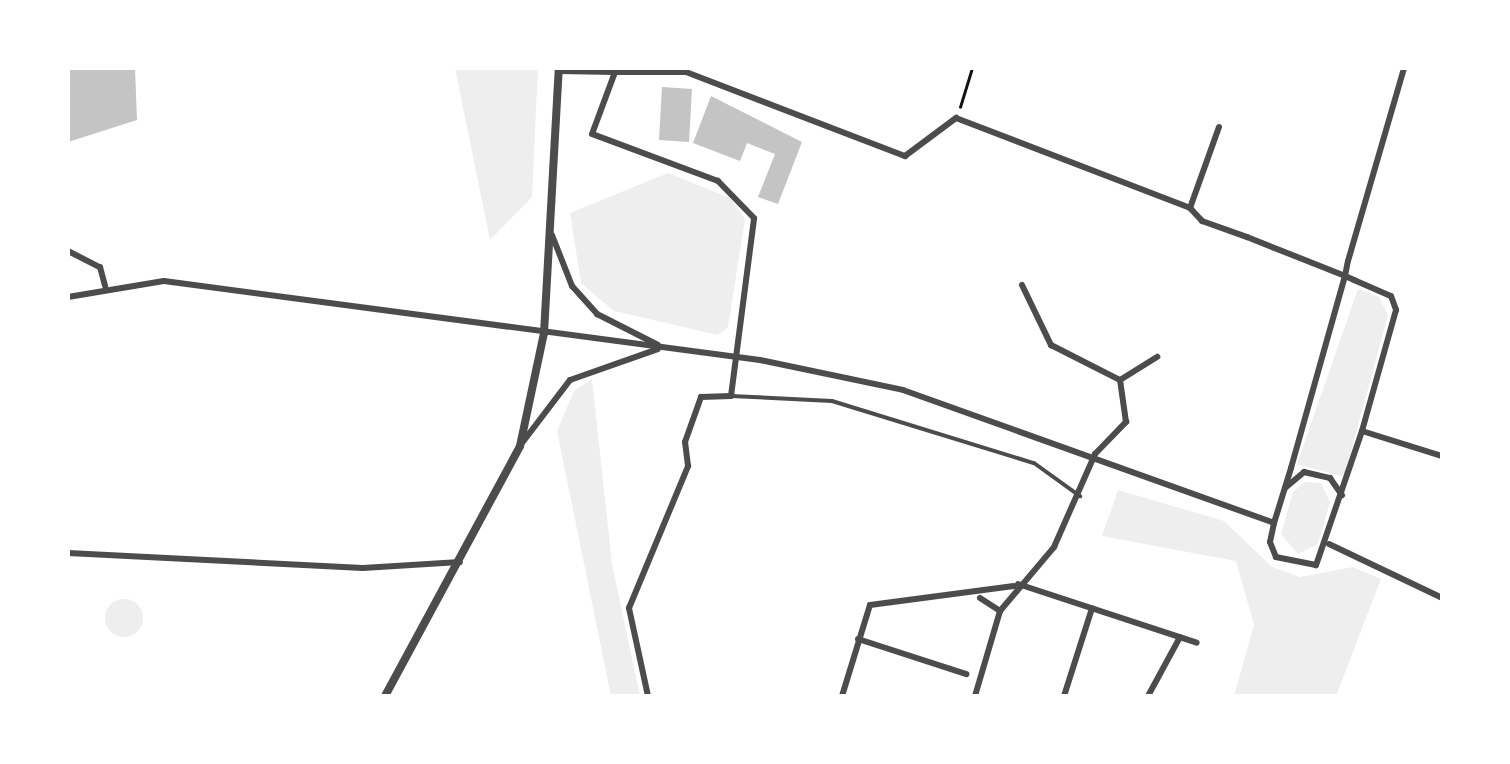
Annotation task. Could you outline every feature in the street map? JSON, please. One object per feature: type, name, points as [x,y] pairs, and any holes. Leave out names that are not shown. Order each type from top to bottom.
[{"type":"street","points":[[520,446],[544,333],[559,69],[686,70],[905,156],[942,138],[956,118],[1190,208],[1345,276],[1391,296],[1396,310],[1362,432],[1330,544],[1316,565],[1294,565],[1276,557],[1274,523],[1285,488],[1345,276],[1404,68]]},
{"type":"street","points":[[615,72],[592,134],[670,164],[747,204],[754,218],[731,396],[701,397],[684,442],[688,466],[629,608],[648,696]]},
{"type":"street","points":[[1190,208],[1219,126]]},
{"type":"street","points":[[552,235],[572,286],[597,314],[664,348]]},
{"type":"street","points":[[68,251],[100,268],[105,286]]},
{"type":"street","points":[[68,297],[105,286],[164,281],[735,357],[904,390],[1096,454],[1274,523]]},
{"type":"street","points":[[1022,286],[1051,345],[1120,380]]},
{"type":"street","points":[[385,696],[462,562],[520,446],[570,380],[664,348]]},
{"type":"street","points":[[1120,380],[1157,357]]},
{"type":"street","points":[[975,696],[1000,610],[1016,585],[1054,547],[1096,454],[1126,422],[1120,380]]},
{"type":"street","points":[[1362,432],[1442,456]]},
{"type":"street","points":[[1285,488],[1304,472],[1330,478],[1342,496]]},
{"type":"street","points":[[1330,544],[1442,598]]},
{"type":"street","points":[[68,553],[362,568],[462,562]]},
{"type":"street","points":[[842,696],[870,604],[979,598],[1016,585],[1197,642]]},
{"type":"street","points":[[979,598],[1000,610]]},
{"type":"street","points":[[1064,696],[1092,608]]},
{"type":"street","points":[[1148,696],[1180,637]]},
{"type":"street","points":[[858,639],[966,674]]},
{"type":"lane","points":[[731,396],[832,401],[1034,463],[1080,496]]},
{"type":"path","points":[[956,118],[972,68]]},
{"type":"shaded area","points":[[455,68],[538,68],[532,197],[490,240]]},
{"type":"shaded area","points":[[668,173],[730,198],[745,219],[728,327],[718,335],[614,311],[581,283],[570,213]]},
{"type":"shaded area","points":[[1358,289],[1379,297],[1388,315],[1344,477],[1297,464]]},
{"type":"shaded area","points":[[592,379],[612,564],[640,696],[611,696],[557,431],[574,391]]},
{"type":"shaded area","points":[[1305,482],[1321,483],[1330,502],[1318,544],[1298,554],[1281,534],[1293,492]]},
{"type":"shaded area","points":[[1118,490],[1224,521],[1272,567],[1300,577],[1353,567],[1381,579],[1336,696],[1234,696],[1254,625],[1236,561],[1102,536]]},
{"type":"shaded area","points":[[124,599],[138,604],[143,618],[138,632],[124,637],[110,632],[105,618],[110,604]]},
{"type":"building","points":[[68,68],[135,68],[137,120],[68,142]]},
{"type":"building","points":[[662,87],[692,89],[689,142],[659,140]]},
{"type":"building","points":[[711,96],[802,142],[778,204],[758,197],[775,154],[747,143],[740,161],[693,143]]}]
